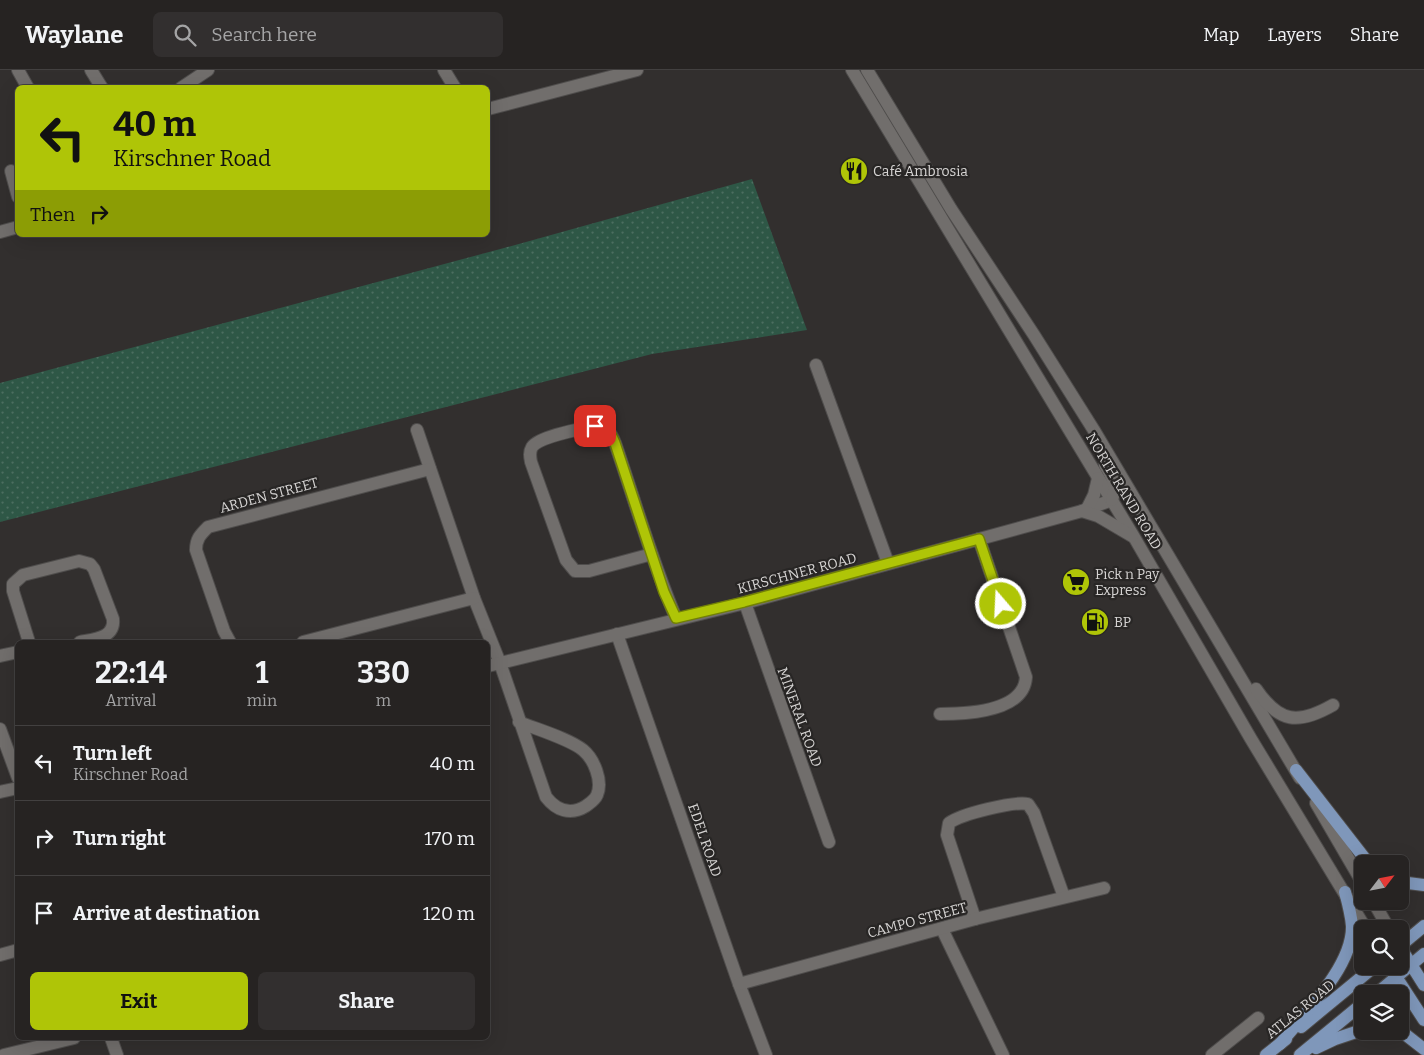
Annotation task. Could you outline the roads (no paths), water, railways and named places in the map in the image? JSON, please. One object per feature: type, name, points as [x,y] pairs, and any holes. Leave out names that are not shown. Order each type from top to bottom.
[{"type":"main road","points":[[1296,770],[1362,855]]},
{"type":"main road","points":[[1409,883],[1424,885]]},
{"type":"main road","points":[[1280,1044],[1334,977],[1345,957],[1352,928],[1345,892]]},
{"type":"main road","points":[[1409,939],[1424,926]]},
{"type":"main road","points":[[1387,985],[1424,954]]},
{"type":"main road","points":[[1409,962],[1424,985]]},
{"type":"main road","name":"ATLAS ROAD","points":[[1266,1055],[1364,975]]},
{"type":"main road","points":[[1394,975],[1424,1020]]},
{"type":"main road","points":[[1300,1055],[1354,1011]]},
{"type":"main road","points":[[1304,1055],[1335,1039],[1354,1033]]},
{"type":"main road","points":[[1409,1037],[1424,1049]]},
{"type":"street","points":[[18,70],[26,85]]},
{"type":"street","points":[[91,70],[100,85]]},
{"type":"street","points":[[186,85],[208,70]]},
{"type":"street","points":[[444,70],[453,85]]},
{"type":"street","points":[[490,107],[638,70]]},
{"type":"street","name":"NORTH RAND ROAD","points":[[852,70],[1112,500],[1251,739],[1361,920]]},
{"type":"street","name":"NORTH RAND ROAD","points":[[867,70],[951,209],[1095,432],[1354,867]]},
{"type":"street","points":[[9,171],[15,189]]},
{"type":"street","points":[[0,232],[15,228]]},
{"type":"street","points":[[1034,335],[1074,413],[1112,476],[1116,489],[1112,500]]},
{"type":"street","points":[[816,365],[888,563]]},
{"type":"street","points":[[652,554],[589,571],[575,571],[566,560],[531,462],[531,449],[534,445],[546,438],[595,426],[602,426],[607,429],[615,443],[652,554],[664,592],[676,618]]},
{"type":"street","points":[[417,430],[487,640]]},
{"type":"street","name":"ARDEN STREET","points":[[229,640],[224,631],[196,550],[196,542],[200,535],[208,528],[430,469]]},
{"type":"street","points":[[1098,478],[1094,495],[1084,510],[1103,518],[1134,537]]},
{"type":"street","name":"KIRSCHNER ROAD","points":[[494,664],[744,602],[1084,510],[1112,500]]},
{"type":"street","points":[[940,714],[966,714],[1000,706],[1017,698],[1026,686],[1026,677],[979,539]]},
{"type":"street","points":[[28,640],[13,591],[13,584],[17,579],[30,572],[79,561],[90,564],[94,570],[114,626],[106,636],[89,640]]},
{"type":"street","points":[[311,640],[474,598]]},
{"type":"street","name":"MINERAL ROAD","points":[[744,602],[829,842]]},
{"type":"street","name":"EDEL ROAD","points":[[616,634],[739,984],[766,1055]]},
{"type":"street","points":[[1216,634],[1261,697],[1273,710],[1292,719],[1320,712],[1333,705]]},
{"type":"street","points":[[490,651],[519,722],[546,797],[552,805],[561,810],[571,811],[591,803],[596,797],[599,785],[590,757],[582,749],[519,722]]},
{"type":"street","points":[[0,656],[15,653]]},
{"type":"street","points":[[0,729],[15,770]]},
{"type":"street","points":[[0,792],[15,789]]},
{"type":"street","points":[[975,920],[947,835],[949,823],[961,816],[1013,804],[1028,804],[1034,813],[1064,897]]},
{"type":"street","name":"CAMPO STREET","points":[[739,984],[975,920],[1104,888]]},
{"type":"street","points":[[942,929],[1003,1055]]},
{"type":"street","points":[[0,955],[15,951]]},
{"type":"street","points":[[1212,1055],[1258,1018]]},
{"type":"street","points":[[4,1055],[66,1040]]},
{"type":"street","points":[[112,1040],[118,1055]]},
{"type":"place","name":"Café Ambrosia","points":[[854,171]]},
{"type":"place","name":"Pick n Pay Express","points":[[1076,582]]},
{"type":"place","name":"BP","points":[[1095,622]]}]
